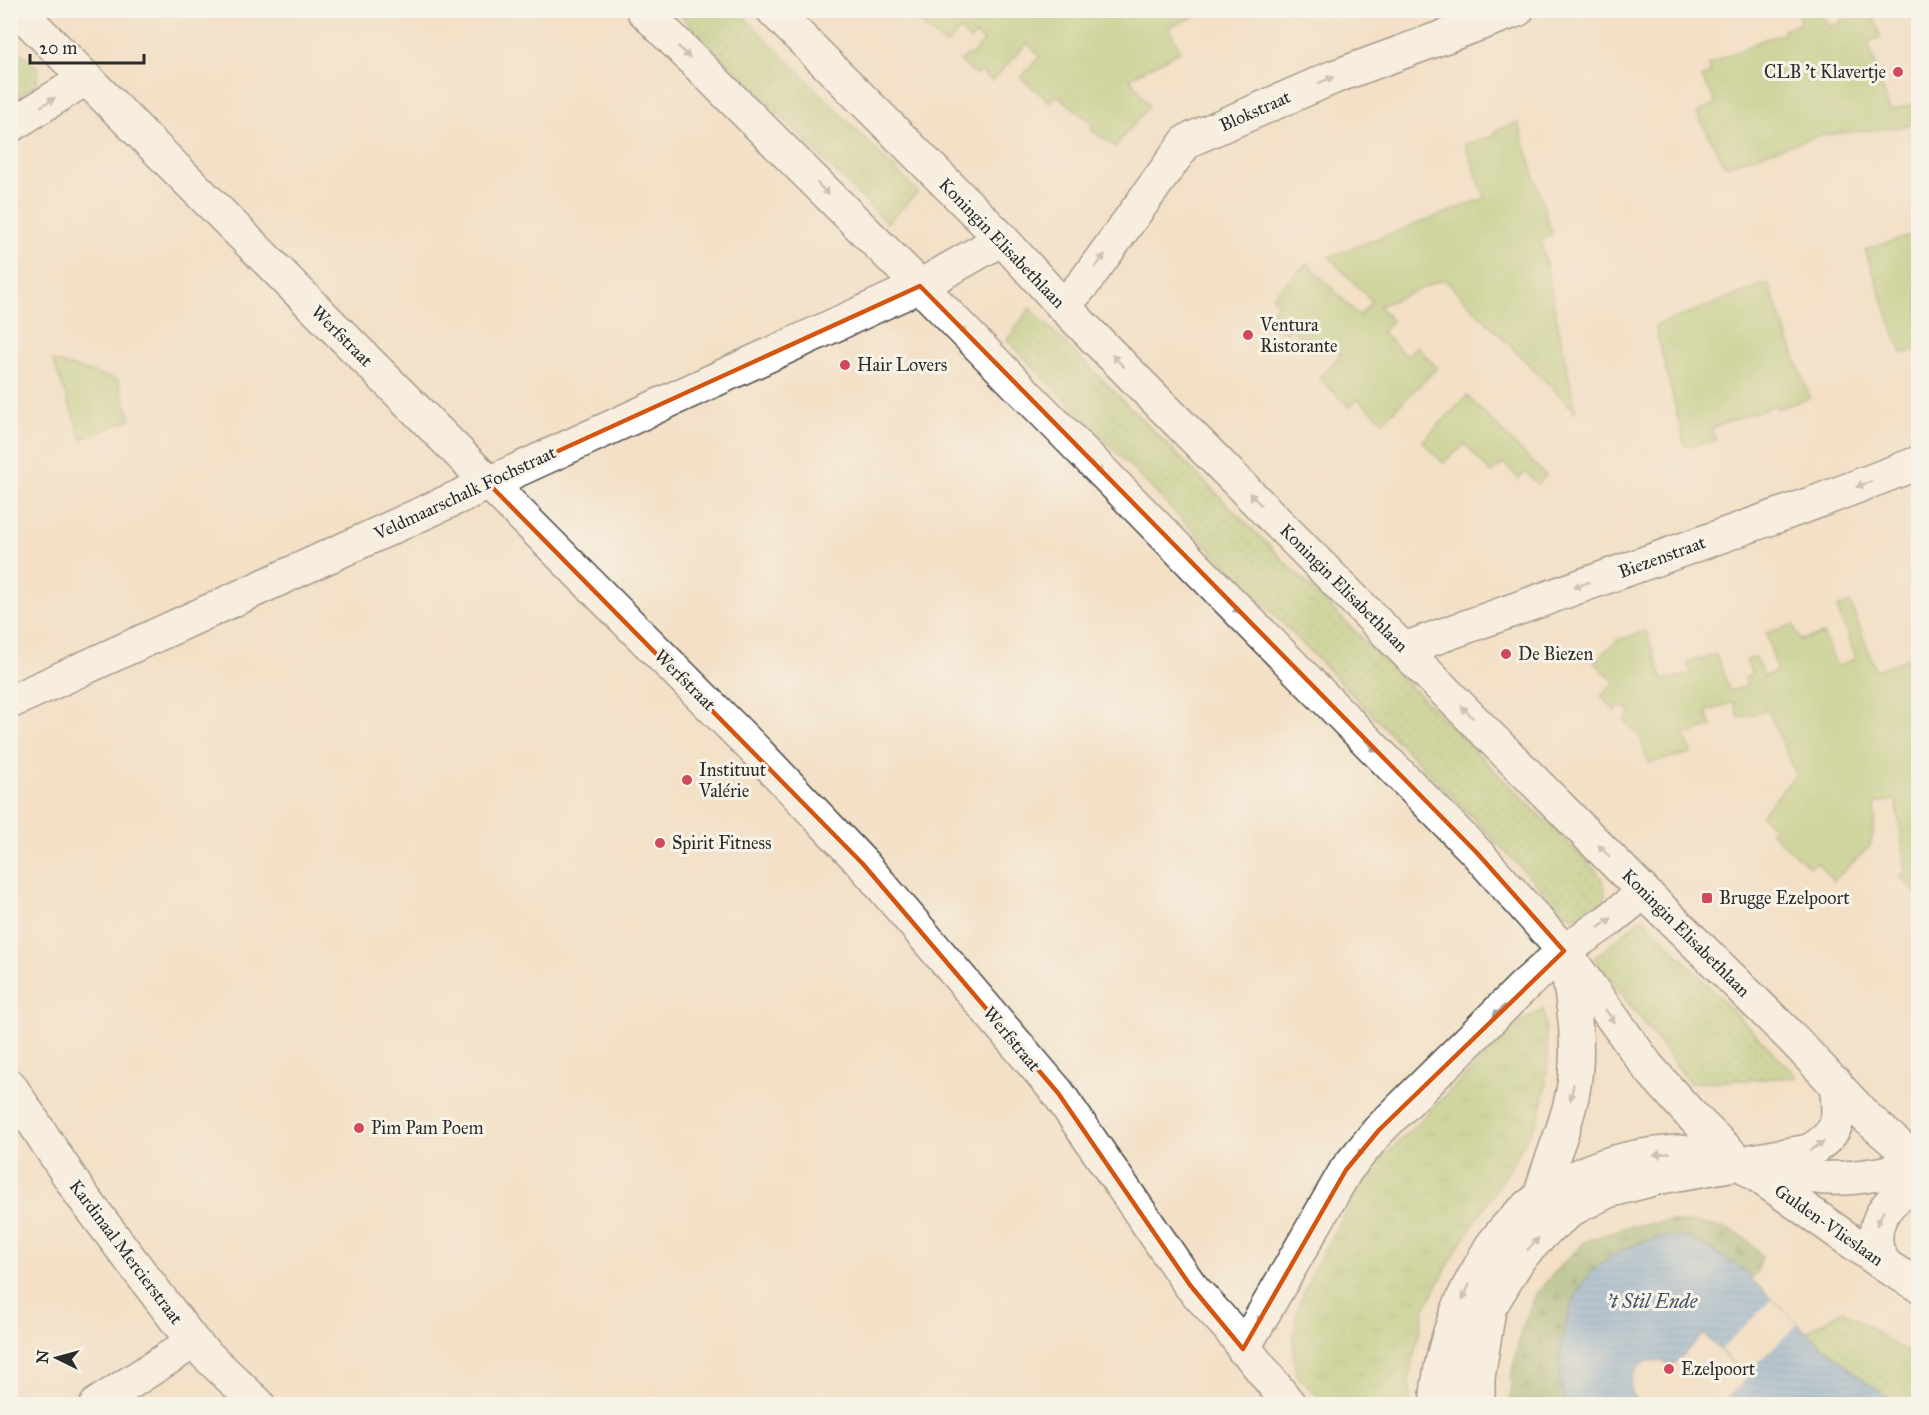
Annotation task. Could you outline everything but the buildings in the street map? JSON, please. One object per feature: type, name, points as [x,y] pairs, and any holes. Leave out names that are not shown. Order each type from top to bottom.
[{"type":"main road","name":"Werfstraat","points":[[18,10],[756,751],[863,864],[1058,1093],[1190,1285],[1228,1327],[1243,1349],[1289,1404]]},
{"type":"main road","points":[[643,10],[920,286],[1477,853],[1564,951],[1648,1067],[1690,1114],[1740,1163]]},
{"type":"main road","name":"Koningin Elisabethlaan","points":[[773,10],[1002,240],[1063,306],[1836,1083],[1866,1117],[1918,1164]]},
{"type":"main road","name":"Blokstraat","points":[[1063,306],[1084,283],[1187,141],[1334,77],[1517,10]]},
{"type":"main road","points":[[10,126],[85,79]]},
{"type":"main road","name":"Veldmaarschalk Fochstraat","points":[[10,702],[920,286],[1002,240]]},
{"type":"main road","name":"Biezenstraat","points":[[1404,649],[1819,501],[1918,463]]},
{"type":"main road","points":[[1243,1349],[1346,1170],[1379,1130],[1525,985],[1564,951],[1608,921],[1644,892]]},
{"type":"main road","points":[[1540,1197],[1565,1124],[1573,1091],[1576,1062],[1576,1013],[1564,951]]},
{"type":"main road","points":[[1464,1404],[1464,1381],[1471,1338],[1520,1257],[1547,1229],[1574,1208],[1608,1191],[1661,1177],[1809,1151],[1824,1143],[1836,1127],[1839,1116],[1836,1083]]},
{"type":"main road","name":"Kardinaal Mercierstraat","points":[[10,1086],[80,1193],[193,1342],[258,1404]]},
{"type":"main road","points":[[1436,1404],[1439,1371],[1452,1323],[1470,1283],[1493,1245],[1515,1219],[1540,1197],[1570,1178],[1600,1166],[1630,1158],[1679,1151],[1828,1178],[1851,1178],[1918,1164]]},
{"type":"main road","name":"Gulden-Vlieslaan","points":[[1740,1163],[1886,1266],[1918,1285]]},
{"type":"main road","points":[[1886,1266],[1877,1251],[1876,1229],[1882,1211],[1896,1198],[1918,1188]]},
{"type":"main road","points":[[97,1404],[193,1342]]},
{"type":"lane","points":[[1484,1404],[1484,1378],[1498,1291]]},
{"type":"highlighted area","points":[[920,286],[1477,853],[1564,951],[1379,1130],[1346,1170],[1243,1349],[1190,1285],[1058,1093],[863,864],[488,483]]},
{"type":"green space","points":[[676,11],[738,11],[918,192],[887,223]]},
{"type":"green space","points":[[913,11],[1209,11],[1169,27],[1180,51],[1130,78],[1149,106],[1115,147],[1090,129],[1093,124],[1057,95],[1050,102],[1021,78],[1040,56],[1027,43],[992,81],[980,71],[976,75],[960,61],[969,54],[972,55],[984,41],[976,35],[970,40],[960,30],[946,45],[915,18],[917,15]]},
{"type":"green space","points":[[1796,11],[1822,11],[1829,27],[1842,22],[1839,11],[1872,11],[1881,37],[1868,42],[1890,111],[1918,102],[1918,122],[1901,127],[1821,135],[1725,166],[1697,113],[1716,103],[1702,77],[1711,72],[1708,65],[1762,40],[1784,34],[1783,30],[1801,23]]},
{"type":"green space","points":[[10,43],[38,68],[37,85],[11,100]]},
{"type":"green space","points":[[1518,122],[1552,234],[1541,241],[1576,412],[1444,279],[1379,306],[1392,321],[1382,332],[1406,356],[1417,346],[1437,368],[1383,421],[1358,399],[1350,408],[1319,378],[1341,355],[1328,341],[1317,353],[1291,327],[1286,333],[1274,322],[1277,319],[1270,313],[1278,303],[1272,297],[1307,263],[1359,316],[1372,301],[1329,257],[1485,198],[1465,144],[1495,136],[1494,131]]},
{"type":"green space","points":[[1918,233],[1918,349],[1902,354],[1865,250]]},
{"type":"green space","points":[[1768,283],[1810,398],[1777,409],[1775,405],[1711,428],[1716,441],[1685,446],[1655,326]]},
{"type":"green space","points":[[1030,308],[1599,874],[1605,894],[1604,903],[1598,913],[1576,918],[1564,912],[1007,340]]},
{"type":"green space","points":[[53,361],[118,380],[131,419],[82,439]]},
{"type":"green space","points":[[1467,396],[1546,476],[1537,484],[1526,472],[1519,479],[1504,463],[1491,473],[1465,444],[1443,463],[1423,441]]},
{"type":"green space","points":[[1850,603],[1876,670],[1914,656],[1918,668],[1918,895],[1900,877],[1906,872],[1896,800],[1876,803],[1870,846],[1833,881],[1817,862],[1810,867],[1770,832],[1774,828],[1761,815],[1796,775],[1768,710],[1739,718],[1734,702],[1706,712],[1712,726],[1684,735],[1691,753],[1649,763],[1640,736],[1625,721],[1631,713],[1622,705],[1615,712],[1601,696],[1615,682],[1594,662],[1618,640],[1646,631],[1663,680],[1692,674],[1687,662],[1716,654],[1730,691],[1747,686],[1745,678],[1752,674],[1746,660],[1756,657],[1764,677],[1777,671],[1766,633],[1793,625],[1800,640],[1823,634],[1837,667],[1856,658],[1837,608]]},
{"type":"green space","points":[[1643,918],[1797,1077],[1690,1083],[1594,958]]},
{"type":"green space","points":[[1544,1009],[1548,1061],[1545,1093],[1539,1117],[1510,1168],[1460,1244],[1425,1308],[1410,1374],[1410,1404],[1325,1404],[1297,1375],[1294,1362],[1294,1335],[1298,1307],[1313,1271],[1369,1172],[1517,1024]]},
{"type":"green space","points":[[1670,1221],[1709,1225],[1744,1238],[1762,1257],[1757,1272],[1752,1278],[1713,1250],[1684,1237],[1652,1239],[1617,1253],[1601,1263],[1586,1280],[1569,1314],[1560,1351],[1561,1388],[1566,1404],[1509,1404],[1512,1371],[1521,1330],[1536,1294],[1560,1266],[1586,1241],[1626,1227]]},
{"type":"green space","points":[[1843,1310],[1918,1360],[1918,1404],[1898,1404],[1870,1385],[1806,1332]]},
{"type":"water","name":"'t Stil Ende","points":[[1671,1236],[1689,1238],[1738,1266],[1806,1332],[1870,1385],[1898,1404],[1722,1404],[1748,1378],[1703,1334],[1671,1367],[1661,1361],[1651,1361],[1636,1370],[1631,1387],[1634,1396],[1642,1404],[1566,1404],[1560,1370],[1561,1350],[1569,1311],[1577,1293],[1587,1278],[1606,1260],[1623,1250]]},
{"type":"pier","points":[[1772,1299],[1798,1324],[1745,1374],[1721,1350]]},
{"type":"place","name":"CLB 't Klavertje","points":[[1898,72]]},
{"type":"place","name":"Ventura Ristorante","points":[[1248,335]]},
{"type":"place","name":"Hair Lovers","points":[[845,365]]},
{"type":"place","name":"De Biezen","points":[[1506,654]]},
{"type":"place","name":"Instituut Valérie","points":[[687,780]]},
{"type":"place","name":"Spirit Fitness","points":[[660,843]]},
{"type":"place","name":"Brugge Ezelpoort","points":[[1707,898]]},
{"type":"place","name":"Pim Pam Poem","points":[[359,1128]]},
{"type":"place","name":"Ezelpoort","points":[[1669,1369]]}]
